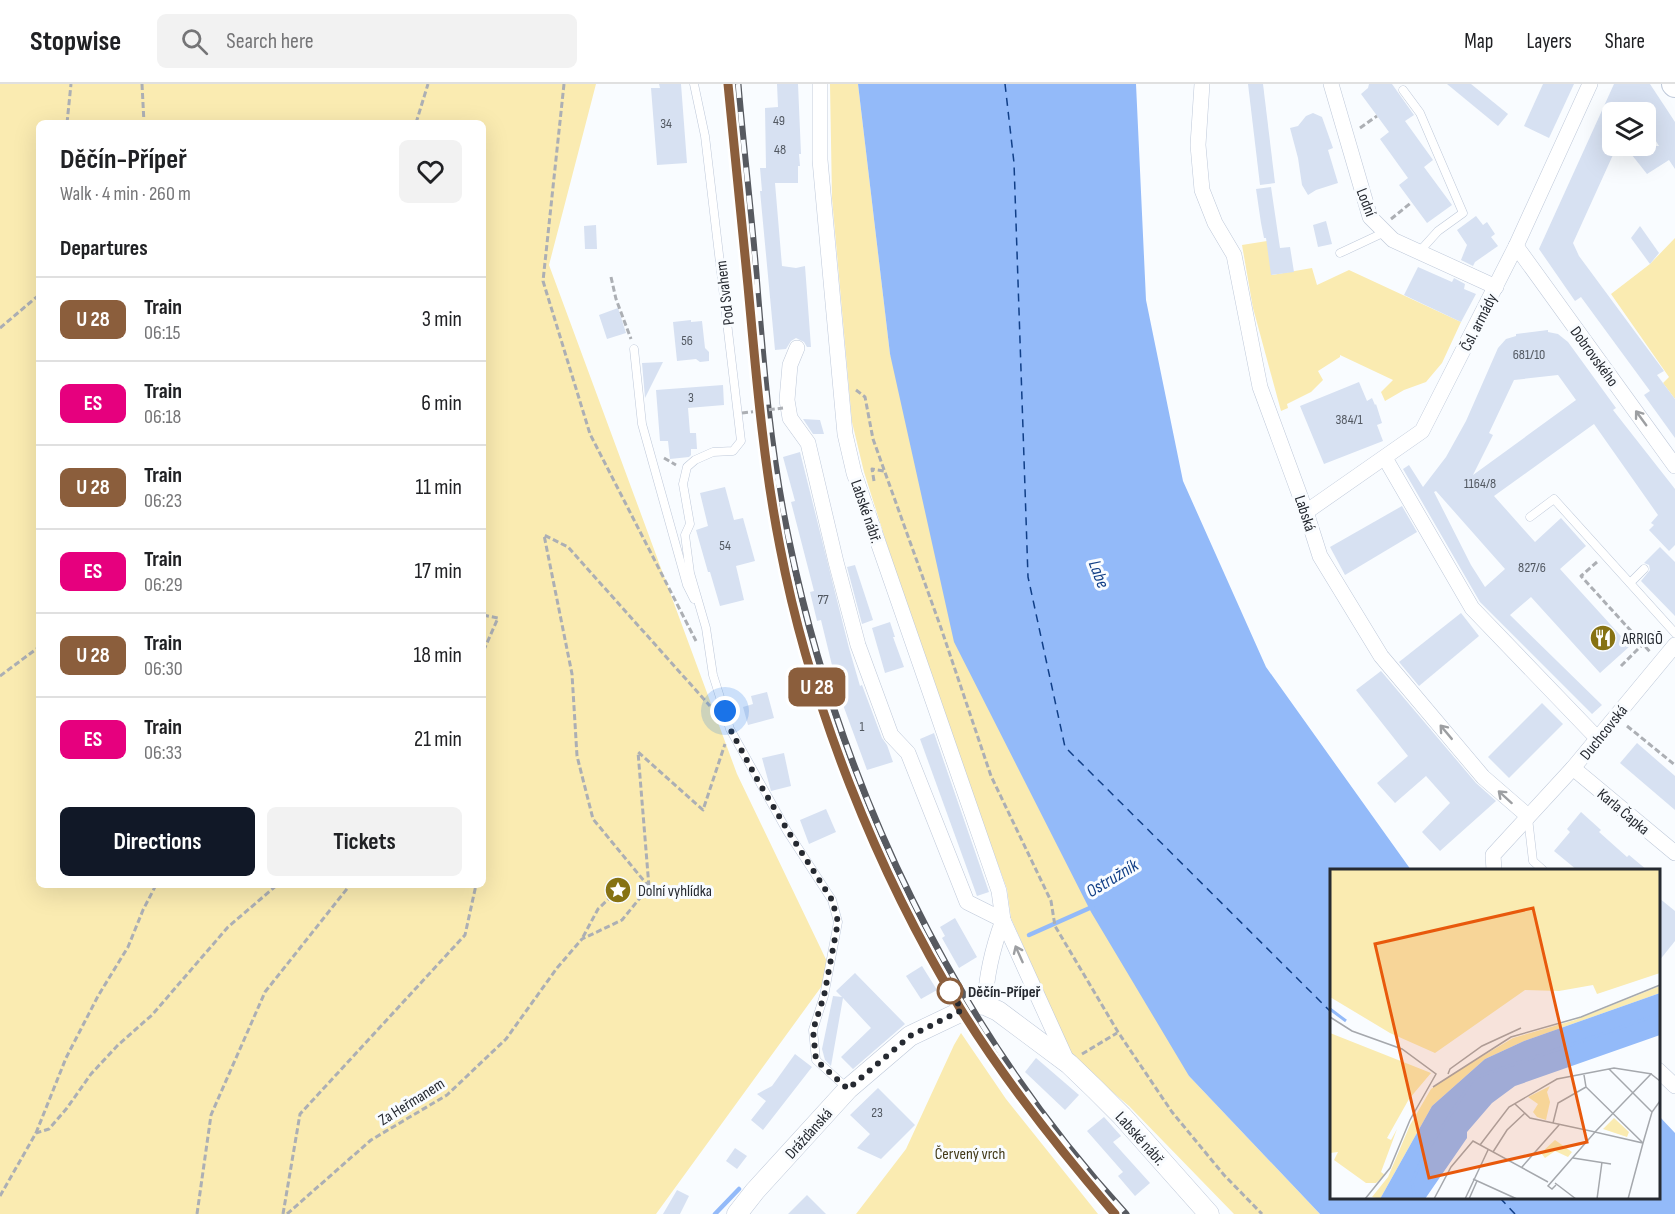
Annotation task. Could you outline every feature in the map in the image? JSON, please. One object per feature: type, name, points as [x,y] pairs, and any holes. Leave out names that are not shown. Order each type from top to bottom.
[{"type":"street","name":"Labské nábř.","points":[[820,84],[820,160],[845,434],[854,473],[999,891],[1004,921],[1069,1064]]},
{"type":"street","name":"Labská","points":[[1202,84],[1198,145],[1202,190],[1215,223],[1234,255],[1260,387],[1320,556],[1381,656],[1483,777],[1528,816]]},
{"type":"street","name":"Lodní","points":[[1331,84],[1370,217],[1393,240],[1496,287]]},
{"type":"street","name":"Čsl. armády","points":[[1306,512],[1422,431],[1516,246],[1590,84]]},
{"type":"street","name":"Dobrovského","points":[[1516,246],[1675,465]]},
{"type":"street","points":[[797,348],[790,365],[788,400],[790,418],[808,443],[858,645],[891,735],[908,753],[967,902],[1004,921]]},
{"type":"street","points":[[1384,458],[1472,608],[1597,738]]},
{"type":"street","name":"Duchcovská","points":[[1528,816],[1573,768],[1675,645]]},
{"type":"street","name":"Karla Čapka","points":[[1573,768],[1675,854]]},
{"type":"street","points":[[1494,869],[1493,855],[1528,816]]},
{"type":"street","name":"Labské nábř.","points":[[1004,921],[995,943],[985,1005],[1011,1019],[1069,1064],[1122,1116],[1209,1214]]},
{"type":"street","name":"Drážďanská","points":[[737,1214],[755,1191],[848,1089],[910,1036],[970,1006],[985,1005]]},
{"type":"street","points":[[1660,1071],[1675,1086]]},
{"type":"lane","name":"Pod Svahem","points":[[687,467],[694,460],[713,452],[733,451],[741,441],[705,136],[694,84]]},
{"type":"lane","points":[[1403,90],[1420,113],[1463,213],[1438,231],[1419,252]]},
{"type":"lane","points":[[1340,253],[1383,230]]},
{"type":"lane","points":[[634,349],[640,412],[647,442],[687,585],[706,628]]},
{"type":"lane","points":[[687,467],[683,484],[690,524],[685,534],[690,573],[706,628],[713,675],[730,729],[782,821],[832,900],[838,922],[824,996],[813,1030],[816,1060],[848,1089]]},
{"type":"lane","points":[[1530,517],[1554,499],[1675,633]]},
{"type":"lane","points":[[1630,583],[1644,569]]},
{"type":"lane","points":[[1528,816],[1533,861],[1542,869]]},
{"type":"path","points":[[67,120],[70,84]]},
{"type":"path","points":[[142,84],[144,120]]},
{"type":"path","points":[[418,120],[428,84]]},
{"type":"path","points":[[564,84],[543,281],[590,434],[697,644]]},
{"type":"path","points":[[1347,139],[1377,116]]},
{"type":"path","points":[[1383,230],[1412,202]]},
{"type":"path","points":[[611,277],[616,299],[634,349]]},
{"type":"path","points":[[0,328],[36,298]]},
{"type":"path","points":[[842,398],[852,387],[865,397],[873,440],[941,628],[991,776],[1051,901],[1055,926],[1118,1032],[1172,1112],[1224,1175],[1262,1214]]},
{"type":"path","points":[[742,412],[783,408]]},
{"type":"path","points":[[647,442],[669,462],[687,467]]},
{"type":"path","points":[[872,469],[884,471]]},
{"type":"path","points":[[582,939],[622,920],[649,887],[638,752],[703,810],[730,729],[568,547],[544,535],[572,674],[577,756],[593,819],[649,887]]},
{"type":"path","points":[[1605,555],[1581,576],[1652,654]]},
{"type":"path","points":[[486,616],[498,618],[486,645]]},
{"type":"path","points":[[1621,666],[1665,622]]},
{"type":"path","points":[[0,676],[36,649]]},
{"type":"path","points":[[1630,728],[1675,765]]},
{"type":"path","points":[[0,1196],[36,1133],[66,1058],[98,996],[128,947],[142,910],[154,888]]},
{"type":"path","points":[[36,1133],[49,1129],[68,1108],[91,1074],[118,1045],[152,1015],[228,927],[274,888]]},
{"type":"path","points":[[197,1214],[211,1115],[265,992],[348,888]]},
{"type":"path","points":[[285,1214],[300,1114],[465,935],[475,888]]},
{"type":"path","points":[[582,939],[598,909],[618,890]]},
{"type":"path","name":"Za Heřmanem","points":[[285,1214],[371,1140],[447,1095],[506,1039],[557,968],[582,939]]},
{"type":"path","points":[[1086,1050],[1118,1032]]},
{"type":"green space","points":[[0,84],[596,84],[549,265],[737,774],[832,972],[656,1214],[0,1214]]},
{"type":"green space","points":[[830,84],[858,84],[890,354],[1189,1076],[1320,1214],[1234,1214],[1129,1106],[1073,1059],[1011,918],[1007,889],[927,671],[864,472],[852,422],[832,198]]},
{"type":"green space","points":[[1675,238],[1675,399],[1663,383],[1669,377],[1611,294],[1650,264]]},
{"type":"green space","points":[[1267,241],[1272,275],[1312,268],[1317,285],[1349,270],[1461,322],[1442,363],[1426,382],[1404,390],[1385,401],[1381,392],[1393,380],[1340,355],[1318,371],[1323,380],[1311,392],[1287,404],[1288,408],[1281,411],[1253,308],[1242,245]]},
{"type":"green space","name":"Červený vrch","points":[[961,1033],[1006,1099],[1098,1214],[856,1214],[906,1149]]},
{"type":"water","name":"Labe","points":[[858,84],[1136,84],[1146,300],[1183,481],[1266,667],[1410,869],[1330,869],[1330,1199],[1660,1199],[1660,1117],[1675,1133],[1675,1214],[1320,1214],[1189,1076],[1091,912],[954,642],[890,354]]},
{"type":"building","points":[[659,84],[681,84],[687,163],[657,165],[651,88],[660,88]]},
{"type":"building","points":[[777,84],[798,84],[801,154],[799,154],[798,183],[775,183],[782,266],[796,268],[805,266],[811,347],[807,347],[804,342],[796,338],[786,349],[775,350],[760,191],[762,191],[760,168],[766,168],[765,108],[778,107]]},
{"type":"building","points":[[1248,84],[1263,84],[1275,183],[1260,185]]},
{"type":"building","points":[[1369,84],[1392,84],[1414,115],[1405,121],[1433,160],[1424,167],[1452,205],[1427,223],[1399,185],[1408,178],[1380,139],[1389,132],[1361,94]]},
{"type":"building","points":[[1447,84],[1471,84],[1508,114],[1498,126]]},
{"type":"building","points":[[1543,84],[1574,84],[1549,138],[1524,126]]},
{"type":"building","points":[[1614,84],[1650,84],[1675,122],[1675,169],[1669,160],[1647,174],[1633,156],[1656,156],[1656,146],[1659,146],[1656,141],[1656,102],[1606,102]]},
{"type":"building","points":[[1602,110],[1602,156],[1612,156],[1573,243],[1579,256],[1664,371],[1657,375],[1675,399],[1675,438],[1644,395],[1650,391],[1581,297],[1575,301],[1539,249]]},
{"type":"building","points":[[1313,113],[1322,117],[1333,148],[1328,150],[1338,183],[1308,195],[1302,185],[1290,128],[1298,126],[1306,116]]},
{"type":"building","points":[[1271,187],[1280,248],[1290,247],[1294,272],[1271,275],[1256,189]]},
{"type":"building","points":[[1476,216],[1483,225],[1487,222],[1495,234],[1491,237],[1498,246],[1475,262],[1473,266],[1461,260],[1467,245],[1457,230]]},
{"type":"building","points":[[1326,221],[1332,244],[1318,247],[1313,225]]},
{"type":"building","points":[[596,225],[597,249],[585,249],[584,226]]},
{"type":"building","points":[[1640,226],[1659,253],[1650,264],[1631,238]]},
{"type":"building","points":[[1418,267],[1452,282],[1454,278],[1465,284],[1464,289],[1476,294],[1461,322],[1404,295]]},
{"type":"building","points":[[618,308],[626,333],[607,339],[599,315]]},
{"type":"building","points":[[691,320],[691,322],[702,321],[709,361],[700,362],[696,359],[677,361],[673,322]]},
{"type":"building","points":[[1548,330],[1568,342],[1616,408],[1613,410],[1675,489],[1675,545],[1669,551],[1649,530],[1654,525],[1651,523],[1658,515],[1594,424],[1494,496],[1535,542],[1561,518],[1586,546],[1560,569],[1630,646],[1600,673],[1531,597],[1510,615],[1602,705],[1592,714],[1480,602],[1403,469],[1409,465],[1423,487],[1446,457],[1466,421],[1498,348],[1506,339],[1516,334]],"holes":[[[1558,375],[1576,400],[1473,475],[1493,435],[1489,433],[1514,380]],[[1436,491],[1505,569],[1485,587],[1471,565],[1434,492]]]},
{"type":"building","points":[[663,362],[645,398],[642,363]]},
{"type":"building","points":[[1359,382],[1367,401],[1372,398],[1376,404],[1382,423],[1377,425],[1383,441],[1324,464],[1300,406]]},
{"type":"building","points":[[723,385],[724,405],[688,408],[690,433],[696,433],[697,449],[691,449],[689,457],[670,459],[668,441],[660,441],[656,390]]},
{"type":"building","points":[[803,419],[820,420],[824,434],[813,434]]},
{"type":"building","points":[[800,452],[860,686],[862,685],[893,762],[867,770],[839,694],[821,620],[817,621],[810,592],[814,591],[791,502],[795,501],[783,457]]},
{"type":"building","points":[[725,487],[734,520],[743,518],[755,561],[736,566],[744,600],[720,606],[696,530],[708,526],[700,493]]},
{"type":"building","points":[[1402,506],[1417,532],[1345,575],[1330,547]]},
{"type":"building","points":[[1660,547],[1675,562],[1675,616],[1641,581],[1650,570],[1649,565],[1644,563]]},
{"type":"building","points":[[855,565],[873,620],[862,624],[847,567]]},
{"type":"building","points":[[1461,613],[1479,636],[1419,686],[1399,662]]},
{"type":"building","points":[[890,622],[904,667],[885,673],[872,628]]},
{"type":"building","points":[[1381,671],[1476,783],[1496,801],[1440,851],[1422,832],[1450,803],[1426,776],[1395,803],[1377,783],[1408,756],[1356,690]]},
{"type":"building","points":[[767,692],[774,718],[748,725],[743,707],[753,704],[751,696]]},
{"type":"building","points":[[1542,703],[1563,724],[1509,778],[1488,757]]},
{"type":"building","points":[[934,733],[989,892],[977,896],[920,739]]},
{"type":"building","points":[[1637,743],[1675,776],[1675,810],[1620,763]]},
{"type":"building","points":[[784,753],[791,786],[771,791],[762,758]]},
{"type":"building","points":[[826,809],[836,832],[809,844],[800,820]]},
{"type":"building","points":[[1581,812],[1627,857],[1629,855],[1646,869],[1576,869],[1554,851],[1570,832],[1567,829]]},
{"type":"building","points":[[1660,899],[1675,911],[1675,941],[1660,960]]},
{"type":"building","points":[[955,918],[977,957],[959,968],[942,938],[945,936],[940,927]]},
{"type":"building","points":[[922,966],[937,990],[921,999],[906,976]]},
{"type":"building","points":[[855,973],[905,1024],[853,1069],[841,1057],[871,1028],[843,998],[831,1066],[825,1060],[822,1049],[833,996],[842,997],[836,991]]},
{"type":"building","points":[[795,1054],[812,1067],[763,1130],[751,1120],[766,1101],[757,1094],[772,1086]]},
{"type":"building","points":[[1036,1058],[1079,1095],[1065,1110],[1025,1072]]},
{"type":"building","points":[[878,1088],[915,1125],[881,1159],[857,1148],[870,1134],[850,1115]]},
{"type":"building","points":[[1104,1117],[1121,1136],[1113,1142],[1150,1183],[1135,1196],[1118,1176],[1123,1172],[1087,1131]]},
{"type":"building","points":[[735,1148],[747,1156],[737,1169],[726,1161]]},
{"type":"building","points":[[677,1190],[689,1196],[680,1214],[663,1214]]},
{"type":"building","points":[[807,1195],[826,1214],[788,1214]]},
{"type":"waterway","name":"Ostružník","points":[[1029,935],[1092,907]]},
{"type":"waterway","name":"Ostružník","points":[[715,1214],[739,1189]]},
{"type":"ferry route","points":[[1005,84],[1014,163],[1028,577],[1065,747],[1330,1011]]},
{"type":"ferry route","points":[[1501,1199],[1515,1214]]},
{"type":"railway","points":[[728,84],[750,308]]},
{"type":"railway","points":[[738,84],[765,374],[782,508],[811,633],[839,724],[873,813],[912,900],[958,984],[1008,1065],[1065,1142],[1126,1214]]},
{"type":"railway","points":[[773,504],[802,637],[845,766],[879,851]]},
{"type":"railway","points":[[910,915],[935,964],[967,1018]]},
{"type":"train","points":[[728,84],[761,430],[780,547],[796,616],[819,695],[846,772],[880,855],[941,975],[1016,1091],[1053,1140],[1115,1214]]},
{"type":"place","name":"ARRIGŌ","points":[[1603,638]]},
{"type":"place","name":"Dolní vyhlídka","points":[[618,890]]},
{"type":"place","name":"Děčín-Přípeř","points":[[950,991]]},
{"type":"route","points":[[725,711],[730,729],[758,781],[832,900],[838,922],[824,996],[813,1030],[816,1060],[848,1089],[910,1036],[962,1010],[950,991]]}]
